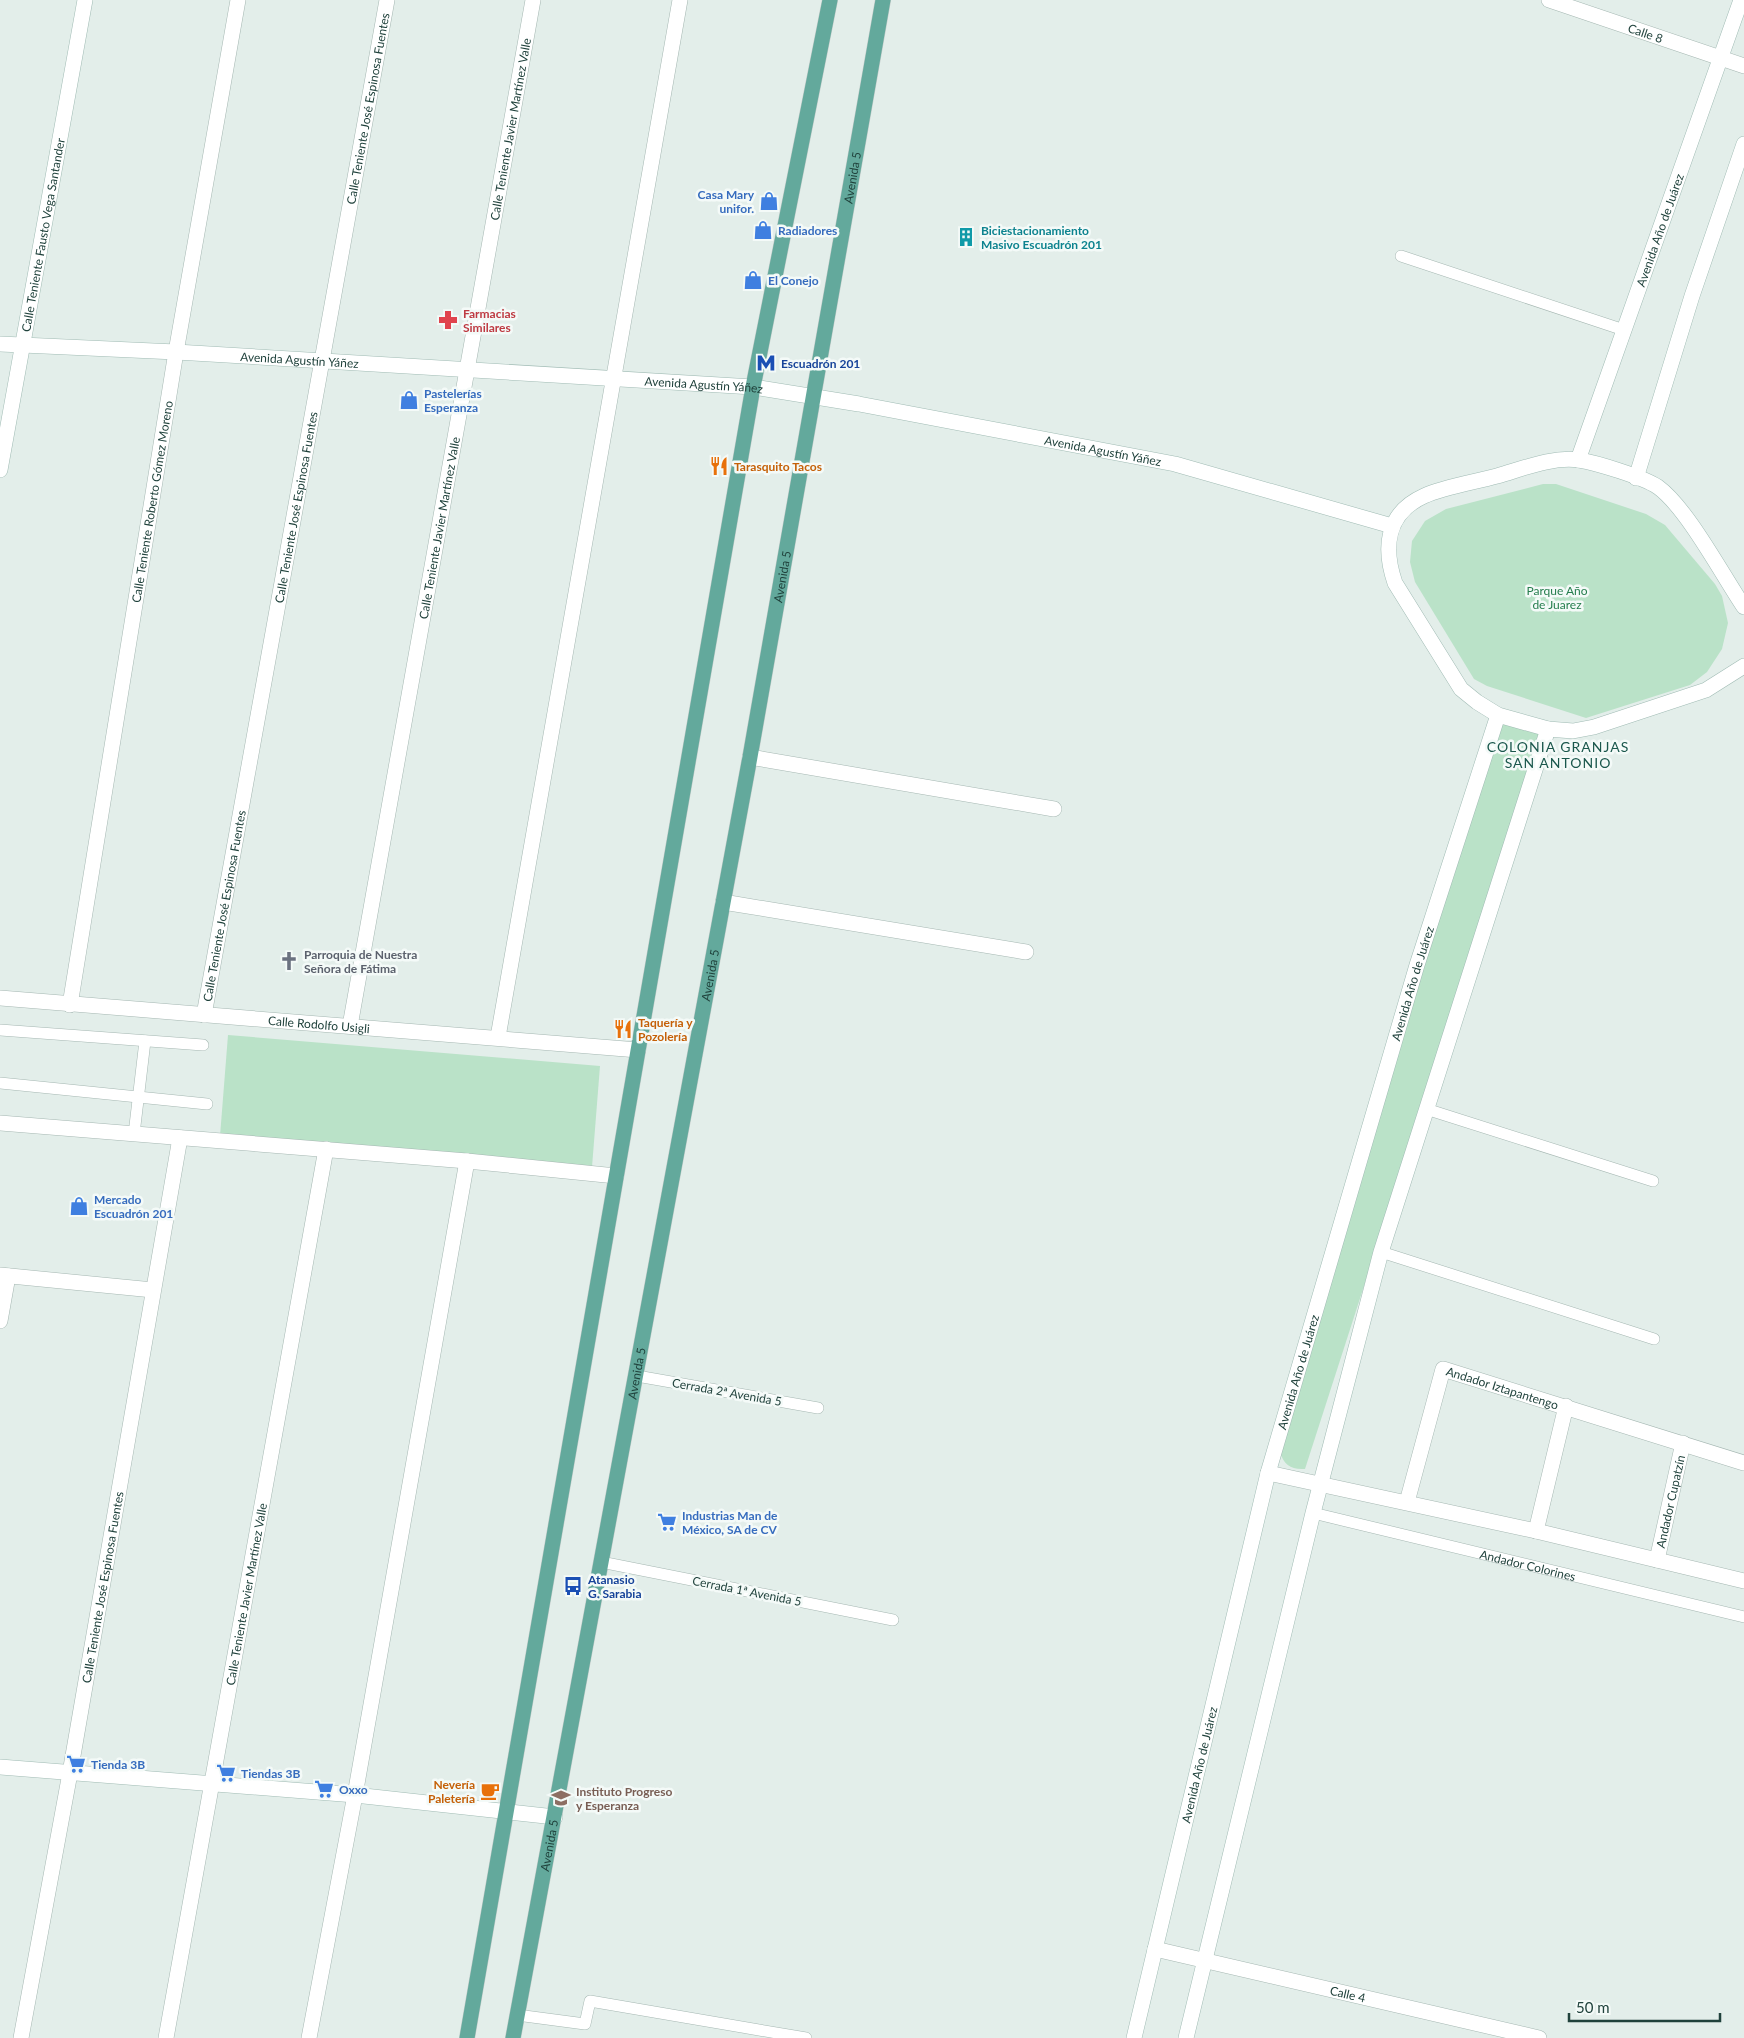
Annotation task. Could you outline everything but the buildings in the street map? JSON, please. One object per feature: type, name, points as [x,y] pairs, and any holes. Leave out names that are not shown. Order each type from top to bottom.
[{"type":"main road","points":[[467,2038],[753,387],[830,0]]},
{"type":"main road","name":"Avenida 5","points":[[513,2038],[750,757],[883,0]]},
{"type":"street","name":"Calle Teniente Fausto Vega Santander","points":[[0,470],[85,0]]},
{"type":"street","name":"Calle Teniente Roberto Gómez Moreno","points":[[70,1005],[176,352],[238,0]]},
{"type":"street","name":"Calle Teniente José Espinosa Fuentes","points":[[204,1015],[388,0]]},
{"type":"street","name":"Calle Teniente Javier Martínez Valle","points":[[350,1026],[533,0]]},
{"type":"street","points":[[498,1037],[680,0]]},
{"type":"street","name":"Calle 8","points":[[1549,0],[1744,66]]},
{"type":"street","name":"Avenida Año de Juárez","points":[[1578,460],[1741,0]]},
{"type":"street","points":[[1636,478],[1692,296],[1744,144]]},
{"type":"street","name":"Avenida Agustín Yáñez","points":[[0,344],[176,352],[753,387],[814,396],[1175,464],[1392,526]]},
{"type":"street","points":[[1744,607],[1682,512],[1658,488],[1636,478],[1578,460],[1548,462],[1423,496],[1404,510],[1392,526],[1388,542],[1388,564],[1395,583],[1461,689],[1498,715],[1548,729],[1573,730],[1594,727],[1706,690],[1744,666]]},
{"type":"street","name":"Avenida Año de Juárez","points":[[1134,2038],[1268,1473],[1417,965],[1498,715]]},
{"type":"street","points":[[1186,2038],[1320,1484],[1381,1252],[1548,729]]},
{"type":"street","points":[[750,757],[1054,808]]},
{"type":"street","points":[[723,902],[1026,952]]},
{"type":"street","name":"Calle Rodolfo Usigli","points":[[0,998],[70,1005],[498,1037],[638,1050]]},
{"type":"street","points":[[0,1123],[467,1161],[616,1176]]},
{"type":"street","name":"Calle Teniente José Espinosa Fuentes","points":[[21,2038],[70,1773],[180,1138]]},
{"type":"street","name":"Calle Teniente Javier Martínez Valle","points":[[166,2038],[326,1149]]},
{"type":"street","points":[[309,2038],[355,1795],[467,1161]]},
{"type":"street","points":[[0,1321],[4,1275],[153,1290]]},
{"type":"street","name":"Andador Iztapantengo","points":[[1407,1502],[1443,1369],[1744,1463]]},
{"type":"street","points":[[1536,1531],[1566,1406]]},
{"type":"street","name":"Andador Cupatzín","points":[[1657,1560],[1683,1443]]},
{"type":"street","points":[[1268,1473],[1536,1531],[1744,1581]]},
{"type":"street","points":[[0,1768],[355,1795],[555,1817]]},
{"type":"street","name":"Calle 4","points":[[1155,1949],[1539,2038]]},
{"type":"lane","points":[[1401,256],[1624,330]]},
{"type":"lane","points":[[0,1030],[204,1045]]},
{"type":"lane","points":[[134,1134],[145,1041]]},
{"type":"lane","points":[[0,1084],[207,1104]]},
{"type":"lane","points":[[1426,1110],[1652,1181]]},
{"type":"lane","points":[[1381,1252],[1654,1339]]},
{"type":"lane","name":"Cerrada 2ª Avenida 5","points":[[637,1376],[818,1408]]},
{"type":"lane","name":"Andador Colorines","points":[[1313,1513],[1744,1617]]},
{"type":"lane","name":"Cerrada 1ª Avenida 5","points":[[601,1562],[893,1620]]},
{"type":"lane","points":[[516,2015],[585,2024],[590,2001],[806,2038]]},
{"type":"green space","name":"Parque Año de Juarez","points":[[1543,484],[1556,484],[1646,514],[1665,525],[1715,584],[1722,596],[1728,623],[1722,649],[1707,672],[1690,685],[1586,718],[1487,686],[1474,679],[1415,582],[1410,562],[1412,541],[1425,521],[1446,509]]},
{"type":"green space","points":[[1497,721],[1542,734],[1305,1469],[1296,1469],[1286,1463],[1280,1452]]},
{"type":"green space","points":[[228,1035],[600,1066],[592,1167],[220,1136]]},
{"type":"place","name":"Casa Mary unifor.","points":[[769,201]]},
{"type":"place","name":"Radiadores","points":[[763,230]]},
{"type":"place","name":"Biciestacionamiento Masivo Escuadrón 201","points":[[966,237]]},
{"type":"place","name":"El Conejo","points":[[753,280]]},
{"type":"place","name":"Farmacias Similares","points":[[448,320]]},
{"type":"place","name":"Escuadrón 201","points":[[766,363]]},
{"type":"place","name":"Pastelerías Esperanza","points":[[409,400]]},
{"type":"place","name":"Tarasquito Tacos","points":[[719,466]]},
{"type":"place","name":"Parroquia de Nuestra Señora de Fátima","points":[[289,961]]},
{"type":"place","name":"Taquería y Pozolería","points":[[623,1029]]},
{"type":"place","name":"Mercado Escuadrón 201","points":[[79,1206]]},
{"type":"place","name":"Industrias Man de México, SA de CV","points":[[667,1522]]},
{"type":"place","name":"Atanasio G. Sarabia","points":[[573,1586]]},
{"type":"place","name":"Tienda 3B","points":[[76,1764]]},
{"type":"place","name":"Tiendas 3B","points":[[226,1773]]},
{"type":"place","name":"Oxxo","points":[[324,1789]]},
{"type":"place","name":"Nevería Paletería","points":[[490,1791]]},
{"type":"place","name":"Instituto Progreso y Esperanza","points":[[561,1798]]},
{"type":"district","name":"COLONIA GRANJAS SAN ANTONIO","points":[[1558,754]]}]
